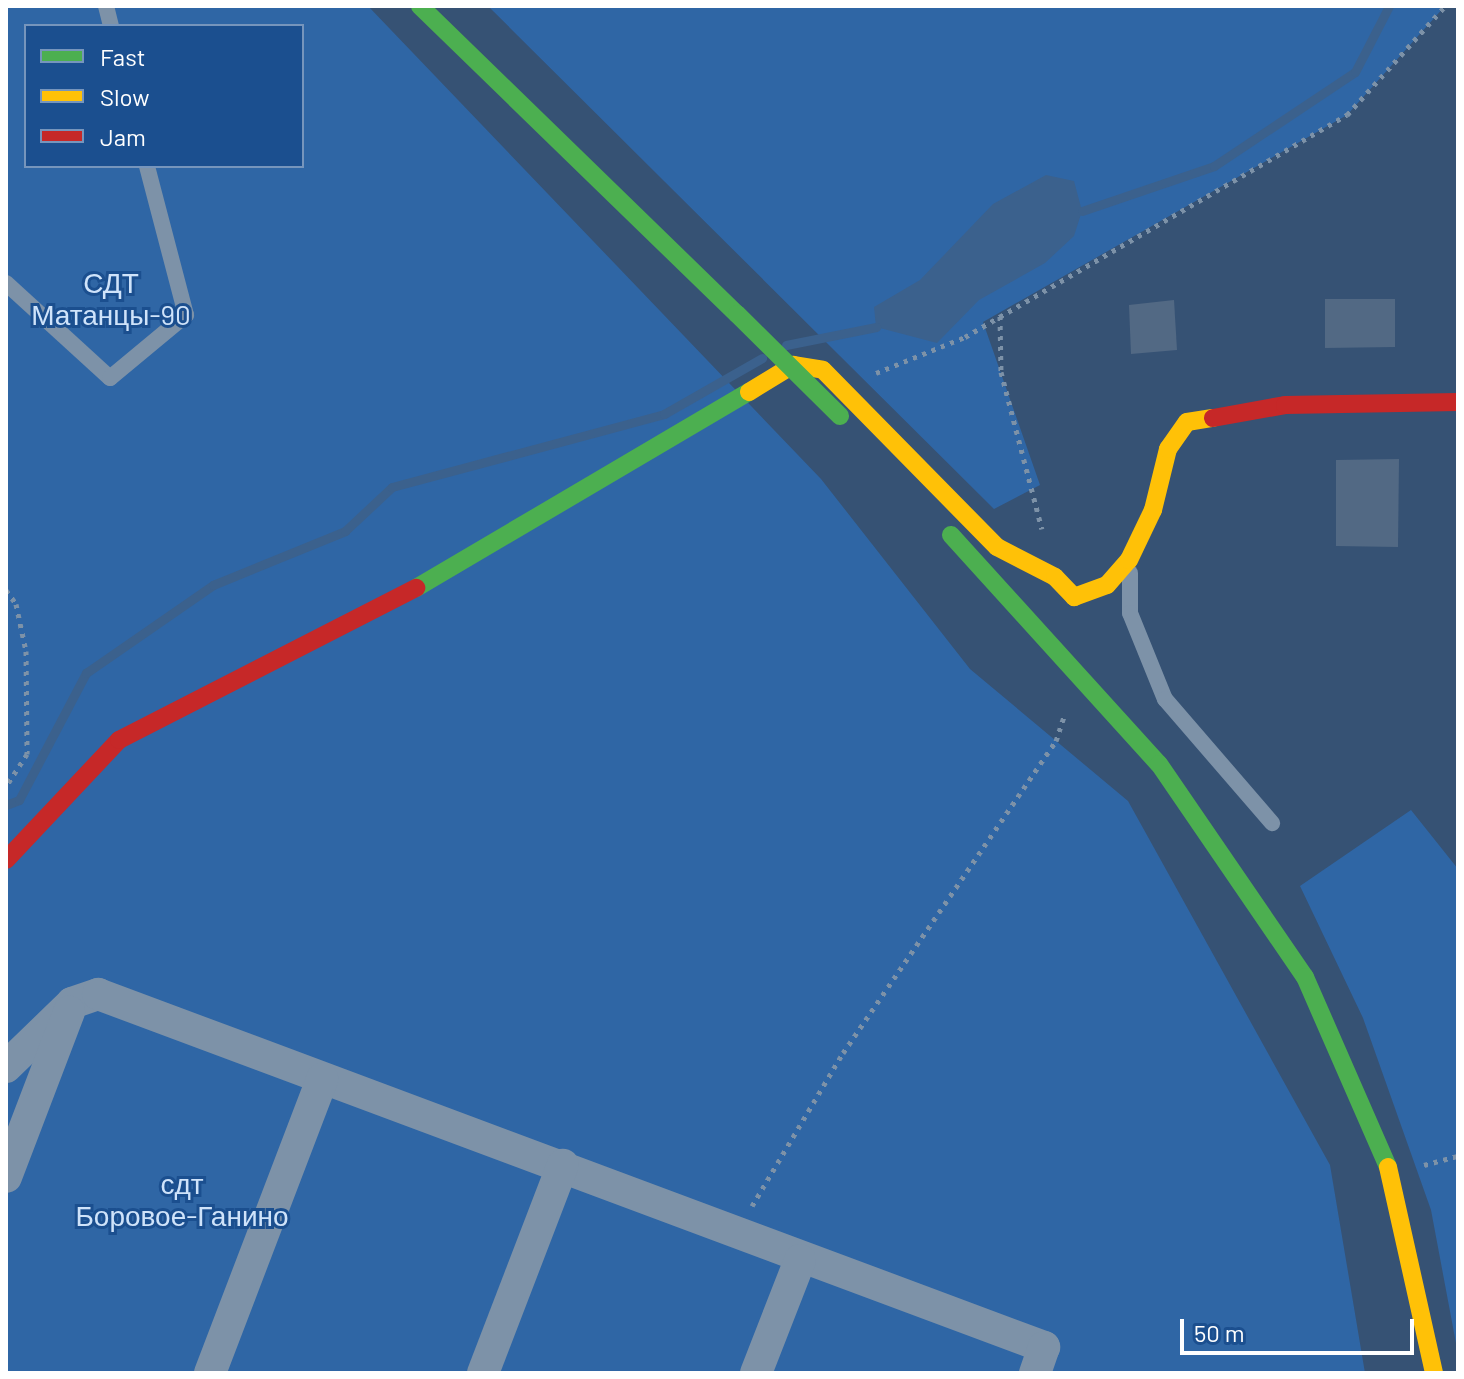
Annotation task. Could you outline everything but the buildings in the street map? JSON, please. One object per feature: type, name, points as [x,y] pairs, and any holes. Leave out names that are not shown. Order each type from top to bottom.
[{"type":"street","points":[[420,6],[737,314],[894,474]]},
{"type":"street","points":[[6,860],[119,740],[487,552],[793,365],[823,370],[997,547],[1055,577],[1074,597],[1107,585],[1129,560],[1153,510],[1168,449],[1187,422],[1285,405],[1458,402]]},
{"type":"street","points":[[937,520],[1077,671],[1198,815],[1305,977],[1391,1174],[1434,1373]]},
{"type":"street","points":[[6,1067],[72,1003],[98,994],[322,1079],[563,1165],[800,1260],[1044,1347],[1035,1373]]},
{"type":"street","points":[[6,1177],[72,1003]]},
{"type":"street","points":[[210,1373],[322,1079]]},
{"type":"street","points":[[483,1373],[563,1165]]},
{"type":"street","points":[[756,1373],[800,1260]]},
{"type":"lane","points":[[6,283],[110,378],[186,315],[148,168]]},
{"type":"lane","points":[[1129,560],[1130,613],[1165,699],[1272,823]]},
{"type":"path","points":[[836,383],[919,361],[1347,115],[1445,6]]},
{"type":"path","points":[[1000,315],[1001,372],[1055,577]]},
{"type":"path","points":[[6,590],[16,604],[26,651],[27,754],[6,786]]},
{"type":"path","points":[[735,1234],[843,1053],[1056,741],[1077,671]]},
{"type":"green space","points":[[6,6],[368,6],[821,479],[970,669],[1128,801],[1330,1165],[1365,1373],[6,1373]]},
{"type":"green space","points":[[488,6],[1445,6],[1347,115],[983,322],[1040,485],[994,509]]},
{"type":"green space","points":[[1411,810],[1458,869],[1458,1354],[1431,1210],[1363,1018],[1300,886]]},
{"type":"shaded area","points":[[1046,175],[1074,181],[1082,211],[1074,236],[1045,263],[979,300],[937,343],[876,327],[874,307],[920,280],[993,204]]},
{"type":"waterway","points":[[1082,211],[1214,166],[1355,72],[1389,6]]},
{"type":"waterway","points":[[786,345],[876,327]]},
{"type":"waterway","points":[[6,805],[19,800],[86,673],[213,585],[345,531],[392,487],[664,414],[762,358]]},
{"type":"traffic: fast","points":[[420,6],[737,314]]},
{"type":"traffic: fast","points":[[737,314],[840,416]]},
{"type":"traffic: fast","points":[[416,588],[749,392]]},
{"type":"traffic: fast","points":[[951,535],[1159,764],[1305,977],[1388,1167]]},
{"type":"traffic: slow","points":[[749,392],[793,365],[823,370],[997,547],[1055,577],[1074,597],[1107,585],[1129,560],[1153,510],[1168,449],[1187,422],[1213,418]]},
{"type":"traffic: slow","points":[[1388,1167],[1434,1373]]},
{"type":"traffic: jam","points":[[1213,418],[1285,405],[1458,402]]},
{"type":"traffic: jam","points":[[6,860],[119,740],[416,588]]},
{"type":"park label","name":"СДТ Матанцы-90","points":[[111,298]]},
{"type":"park label","name":"сдт Боровое-Ганино","points":[[182,1199]]}]
